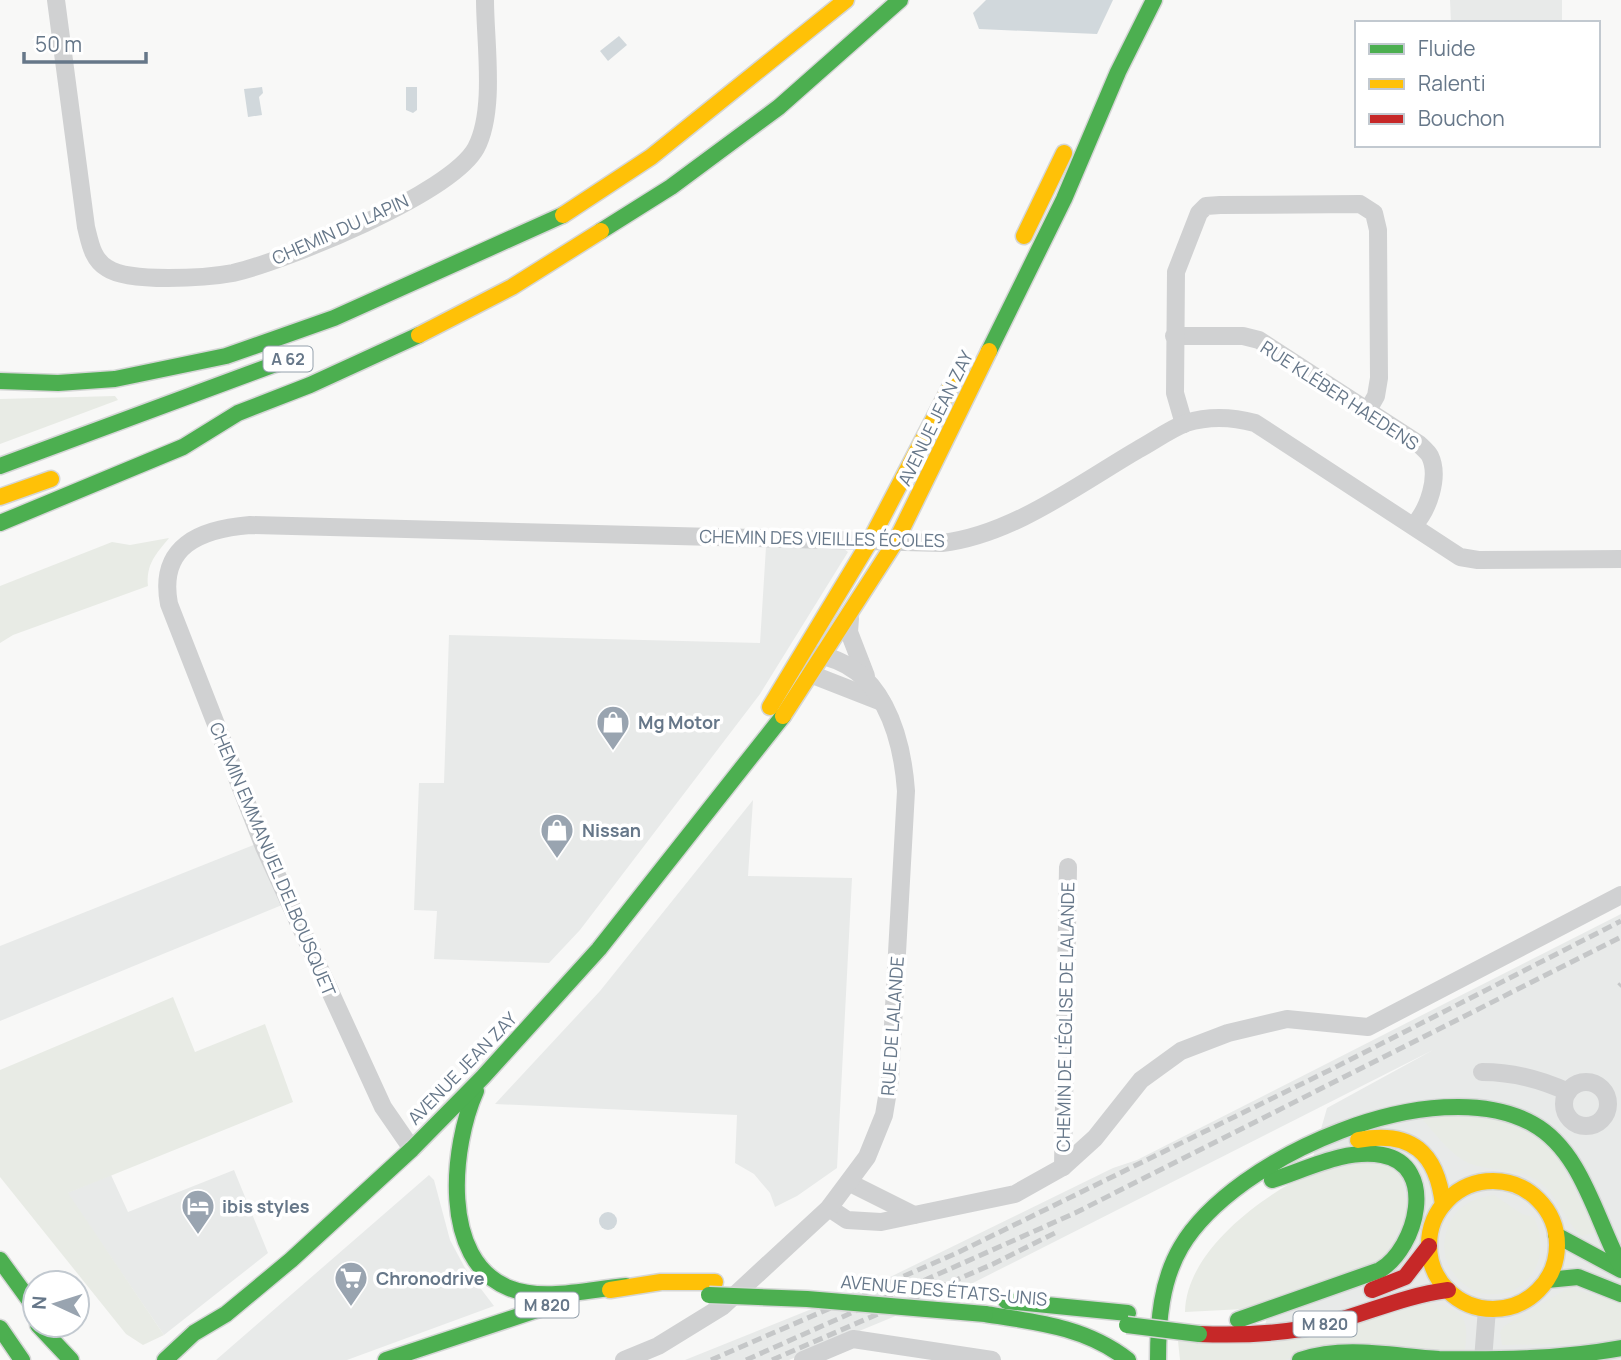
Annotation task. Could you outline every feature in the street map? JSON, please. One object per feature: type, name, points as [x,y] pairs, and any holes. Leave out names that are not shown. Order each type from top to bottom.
[{"type":"main road","points":[[430,293],[561,217],[652,156],[807,35],[846,0]]},
{"type":"main road","name":"A 62","points":[[133,450],[310,385],[441,325],[581,246],[671,187],[779,107],[900,0]]},
{"type":"main road","points":[[1017,253],[1137,0]]},
{"type":"main road","name":"AVENUE JEAN ZAY","points":[[165,1360],[194,1333],[226,1314],[421,1150],[599,949],[813,675],[895,541],[1064,199],[1118,72],[1154,0]]},
{"type":"main road","points":[[0,381],[127,378],[196,366],[251,351],[354,310],[561,217]]},
{"type":"main road","name":"A 62","points":[[0,466],[302,353]]},
{"type":"main road","name":"AVENUE JEAN ZAY","points":[[699,823],[870,541],[956,376]]},
{"type":"main road","points":[[0,523],[183,447],[238,413]]},
{"type":"main road","points":[[0,497],[68,473]]},
{"type":"main road","points":[[484,1077],[463,1118],[455,1176],[459,1210],[475,1257],[495,1281],[510,1288],[537,1292],[626,1286]]},
{"type":"main road","points":[[1158,1360],[1161,1303],[1170,1273],[1181,1248],[1206,1214],[1238,1185],[1283,1160],[1393,1116],[1453,1106],[1508,1114],[1531,1122],[1566,1152],[1604,1238],[1621,1268]]},
{"type":"main road","points":[[1393,1116],[1426,1132],[1444,1152]]},
{"type":"main road","points":[[1170,1360],[1169,1328],[1174,1305],[1183,1276],[1197,1250],[1239,1204],[1303,1161],[1360,1139],[1389,1136],[1415,1146],[1427,1157],[1442,1185],[1443,1205]]},
{"type":"main road","name":"AVENUE DES ÉTATS-UNIS","points":[[1238,1320],[1382,1269],[1399,1249],[1418,1201],[1411,1172],[1400,1161],[1383,1154],[1364,1154],[1272,1180]]},
{"type":"main road","points":[[445,1163],[455,1176]]},
{"type":"main road","points":[[1460,1168],[1478,1183]]},
{"type":"main road","points":[[1499,1181],[1528,1192],[1549,1215],[1556,1236],[1555,1258],[1547,1280],[1521,1303],[1504,1308],[1487,1309],[1459,1300],[1438,1278],[1429,1246],[1430,1232],[1443,1205],[1465,1188],[1478,1183],[1499,1181]]},
{"type":"main road","points":[[1556,1236],[1621,1268]]},
{"type":"main road","name":"M 820","points":[[1359,1296],[1405,1276],[1429,1246]]},
{"type":"main road","points":[[0,1260],[21,1285]]},
{"type":"main road","points":[[1547,1280],[1578,1278],[1621,1294]]},
{"type":"main road","points":[[0,1282],[21,1305]]},
{"type":"main road","name":"AVENUE DES ÉTATS-UNIS","points":[[386,1360],[540,1306],[626,1286],[661,1282],[807,1299],[985,1306],[1128,1319],[1256,1337],[1292,1333],[1335,1322],[1414,1294],[1448,1290]]},
{"type":"main road","name":"AVENUE DES ÉTATS-UNIS","points":[[454,1355],[530,1325],[585,1309],[661,1295],[712,1288],[875,1288]]},
{"type":"main road","name":"AVENUE DES ÉTATS-UNIS","points":[[935,1293],[985,1306]]},
{"type":"main road","name":"AVENUE DES ÉTATS-UNIS","points":[[1199,1327],[1238,1320],[1301,1315],[1336,1304]]},
{"type":"main road","points":[[985,1306],[1104,1342],[1128,1360]]},
{"type":"main road","name":"AVENUE JEAN ZAY","points":[[201,1348],[226,1314]]},
{"type":"main road","points":[[0,1328],[21,1360]]},
{"type":"main road","points":[[0,1342],[21,1360]]},
{"type":"main road","points":[[1300,1360],[1326,1352],[1483,1360],[1545,1359],[1621,1348]]},
{"type":"street","name":"CHEMIN DU LAPIN","points":[[56,0],[86,227],[94,255],[107,269],[127,275],[194,277],[232,273],[291,256],[384,213],[450,175],[475,149],[486,106],[485,0]]},
{"type":"street","points":[[1184,424],[1175,393],[1176,272],[1199,213],[1206,206],[1360,204],[1374,213],[1378,230],[1379,378],[1376,397],[1368,410]]},
{"type":"street","name":"RUE KLÉBER HAEDENS","points":[[1174,336],[1243,336],[1259,340],[1419,444],[1430,456],[1432,488],[1422,517],[1414,525]]},
{"type":"street","name":"CHEMIN DES VIEILLES ÉCOLES","points":[[172,559],[200,535],[225,527],[250,525],[942,543],[963,540],[990,531],[1039,507],[1184,424],[1222,418],[1255,423],[1460,557],[1478,561],[1621,559]]},
{"type":"street","name":"CHEMIN EMMANUEL DELBOUSQUET","points":[[172,559],[166,586],[169,604],[239,785],[378,1096],[421,1150]]},
{"type":"street","name":"RUE DE LALANDE","points":[[624,1360],[658,1346],[723,1306],[829,1208],[850,1183],[876,1137],[890,1079],[906,791],[903,754],[895,724],[867,679],[849,632],[850,618]]},
{"type":"street","points":[[803,653],[813,675],[881,702]]},
{"type":"street","name":"RUE DE LALANDE","points":[[803,653],[825,656],[851,667],[867,679]]},
{"type":"street","name":"CHEMIN DE L'ÉGLISE DE LALANDE","points":[[1063,1167],[1068,867]]},
{"type":"street","name":"CHEMIN DE L'ÉGLISE DE LALANDE","points":[[829,1208],[847,1220],[862,1222],[914,1215],[1014,1194],[1063,1167],[1095,1139],[1141,1080],[1181,1051],[1228,1033],[1286,1019],[1368,1027],[1621,895]]},
{"type":"street","points":[[1482,1072],[1506,1072],[1568,1091]]},
{"type":"street","points":[[1591,1082],[1614,1090],[1604,1119],[1589,1127],[1572,1123],[1567,1116],[1564,1108],[1568,1091],[1578,1083],[1591,1082]]},
{"type":"street","points":[[850,1183],[914,1215]]},
{"type":"street","points":[[1483,1360],[1487,1309]]},
{"type":"street","points":[[803,1360],[853,1339],[992,1360]]},
{"type":"shaded area","points":[[986,0],[1113,0],[1097,34],[979,29],[973,13]]},
{"type":"shaded area","points":[[1450,0],[1562,0],[1562,21],[1451,21]]},
{"type":"shaded area","points":[[619,36],[627,45],[608,61],[600,51]]},
{"type":"shaded area","points":[[262,87],[263,93],[259,97],[262,115],[248,117],[244,89]]},
{"type":"shaded area","points":[[406,87],[417,87],[417,110],[413,113],[406,110]]},
{"type":"shaded area","points":[[115,396],[118,400],[0,444],[0,399]]},
{"type":"shaded area","points":[[169,538],[150,565],[148,586],[13,635],[0,643],[0,586],[112,542],[130,545]]},
{"type":"shaded area","points":[[766,547],[844,549],[848,552],[760,694],[580,930],[549,963],[434,959],[437,911],[414,910],[419,783],[444,783],[449,635],[760,643]]},
{"type":"shaded area","points":[[753,800],[748,876],[852,878],[837,1168],[797,1196],[775,1207],[770,1193],[754,1174],[735,1163],[737,1115],[495,1104],[600,991]]},
{"type":"shaded area","points":[[256,844],[282,905],[0,1021],[0,946]]},
{"type":"shaded area","points":[[1621,914],[1621,1360],[1255,1360],[1327,1108],[1433,1050],[961,1289],[789,1360],[685,1360],[886,1279],[1113,1168],[1137,1160]]},
{"type":"shaded area","points":[[173,997],[195,1052],[265,1024],[293,1102],[68,1193],[164,1335],[143,1345],[126,1334],[91,1290],[91,1269],[74,1269],[0,1177],[0,1070]]},
{"type":"shaded area","points":[[1419,1116],[1492,1116],[1550,1143],[1597,1232],[1582,1236],[1546,1188],[1531,1177],[1463,1160],[1449,1149]]},
{"type":"shaded area","points":[[1359,1163],[1385,1164],[1399,1173],[1409,1212],[1381,1262],[1244,1309],[1185,1312],[1188,1292],[1196,1272],[1207,1254],[1238,1220],[1291,1183]]},
{"type":"shaded area","points":[[234,1170],[268,1253],[164,1335],[67,1193],[111,1175],[128,1212]]},
{"type":"shaded area","points":[[429,1175],[434,1180],[450,1240],[465,1268],[494,1306],[347,1360],[216,1360]]},
{"type":"shaded area","points":[[1494,1195],[1522,1214],[1534,1217],[1540,1242],[1538,1263],[1528,1279],[1514,1290],[1496,1294],[1478,1292],[1461,1282],[1448,1264],[1444,1246],[1451,1220],[1461,1208],[1479,1198]]},
{"type":"shaded area","points":[[608,1212],[614,1215],[617,1221],[614,1227],[608,1230],[602,1227],[599,1221],[602,1215]]},
{"type":"shaded area","points":[[1568,1288],[1621,1302],[1621,1343],[1502,1345],[1500,1332],[1504,1326]]},
{"type":"shaded area","points":[[1430,1302],[1451,1309],[1463,1318],[1466,1333],[1464,1354],[1315,1346],[1286,1360],[1180,1360],[1178,1341]]},
{"type":"railway","points":[[711,1360],[957,1253],[1330,1070],[1621,921]]},
{"type":"railway","points":[[746,1360],[1075,1213],[1621,937]]},
{"type":"railway","points":[[772,1360],[993,1264],[1055,1233]]},
{"type":"traffic: fast","points":[[601,231],[671,187],[779,107],[900,0]]},
{"type":"traffic: fast","points":[[989,351],[1064,199],[1118,72],[1154,0]]},
{"type":"traffic: fast","points":[[0,381],[58,383],[115,379],[226,356],[334,318],[563,215]]},
{"type":"traffic: fast","points":[[0,523],[183,447],[238,413],[310,385],[419,335]]},
{"type":"traffic: fast","points":[[0,466],[289,359]]},
{"type":"traffic: fast","points":[[165,1360],[194,1333],[226,1314],[291,1260],[412,1149],[483,1077],[599,949],[783,716]]},
{"type":"traffic: fast","points":[[476,1091],[461,1141],[457,1199],[461,1228],[471,1253],[486,1274],[509,1288],[537,1294],[626,1286]]},
{"type":"traffic: fast","points":[[1158,1360],[1160,1316],[1169,1274],[1181,1247],[1207,1214],[1245,1182],[1290,1154],[1340,1131],[1393,1115],[1444,1107],[1492,1110],[1533,1124],[1550,1136],[1576,1169],[1621,1266]]},
{"type":"traffic: fast","points":[[1238,1320],[1380,1270],[1393,1259],[1412,1227],[1416,1190],[1411,1174],[1400,1162],[1382,1155],[1340,1157],[1272,1180]]},
{"type":"traffic: fast","points":[[1556,1235],[1621,1270]]},
{"type":"traffic: fast","points":[[0,1260],[21,1289]]},
{"type":"traffic: fast","points":[[1547,1280],[1578,1277],[1621,1294]]},
{"type":"traffic: fast","points":[[709,1295],[807,1299],[985,1314]]},
{"type":"traffic: fast","points":[[386,1360],[564,1301]]},
{"type":"traffic: fast","points":[[1006,1301],[1128,1313]]},
{"type":"traffic: fast","points":[[985,1314],[1042,1323],[1078,1333],[1128,1360]]},
{"type":"traffic: fast","points":[[1127,1325],[1199,1334]]},
{"type":"traffic: fast","points":[[0,1328],[22,1360]]},
{"type":"traffic: fast","points":[[51,1339],[71,1360]]},
{"type":"traffic: fast","points":[[1300,1360],[1352,1352],[1439,1359],[1507,1359],[1553,1357],[1621,1348]]},
{"type":"traffic: slow","points":[[563,215],[651,157],[846,0]]},
{"type":"traffic: slow","points":[[1024,236],[1064,153]]},
{"type":"traffic: slow","points":[[419,335],[512,287],[601,231]]},
{"type":"traffic: slow","points":[[783,716],[896,541],[989,351]]},
{"type":"traffic: slow","points":[[770,707],[870,541],[951,386]]},
{"type":"traffic: slow","points":[[0,497],[51,479]]},
{"type":"traffic: slow","points":[[1358,1140],[1393,1138],[1418,1149],[1435,1171],[1443,1205]]},
{"type":"traffic: slow","points":[[1493,1181],[1517,1186],[1538,1200],[1552,1221],[1557,1245],[1552,1269],[1538,1290],[1517,1304],[1493,1309],[1469,1304],[1448,1290],[1434,1269],[1429,1245],[1434,1221],[1448,1200],[1469,1186],[1493,1181]]},
{"type":"traffic: slow","points":[[610,1290],[661,1282],[715,1282]]},
{"type":"traffic: jam","points":[[1372,1290],[1405,1277],[1429,1246]]},
{"type":"traffic: jam","points":[[1199,1334],[1250,1334],[1300,1329],[1448,1290]]},
{"type":"place","name":"Mg Motor","points":[[613,752]]},
{"type":"place","name":"Nissan","points":[[557,860]]},
{"type":"place","name":"ibis styles","points":[[198,1236]]},
{"type":"place","name":"Chronodrive","points":[[351,1308]]}]
